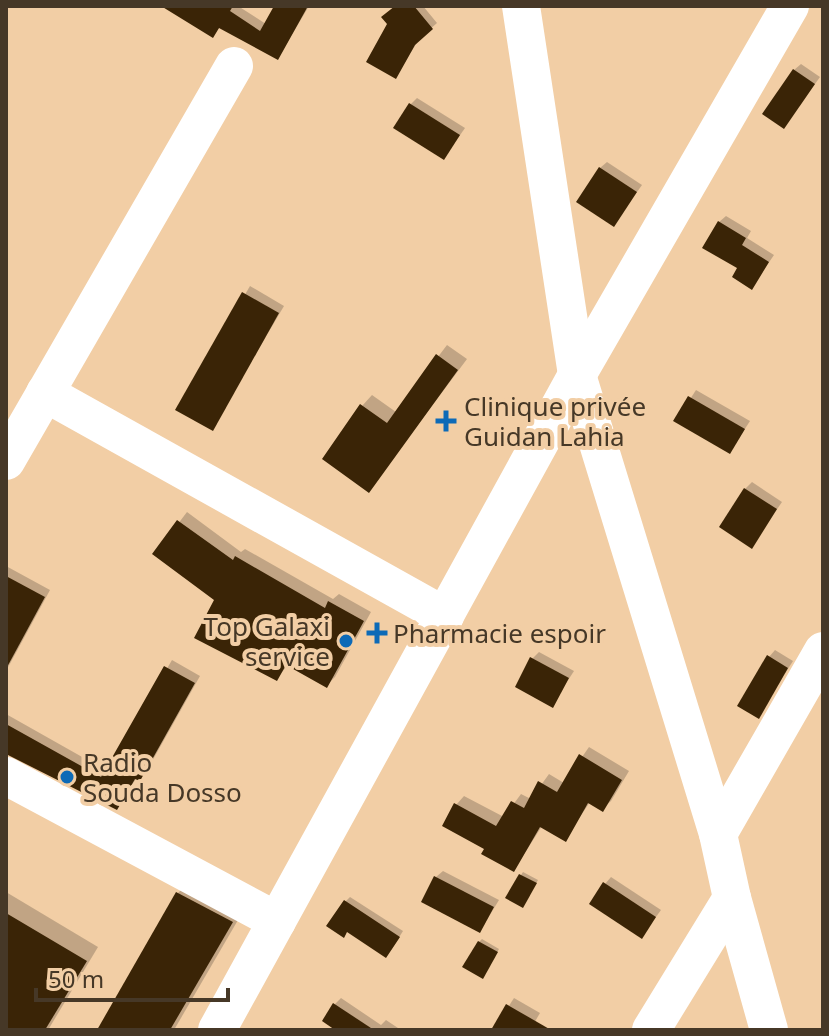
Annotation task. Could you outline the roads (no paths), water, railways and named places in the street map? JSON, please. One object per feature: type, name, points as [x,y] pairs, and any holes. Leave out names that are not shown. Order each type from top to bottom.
[{"type":"street","points":[[521,6],[577,375],[718,834],[732,898],[769,1030]]},
{"type":"street","points":[[217,1030],[577,375],[790,6]]},
{"type":"street","points":[[6,461],[234,66]]},
{"type":"street","points":[[45,393],[445,616]]},
{"type":"street","points":[[718,834],[823,651]]},
{"type":"street","points":[[6,776],[277,921]]},
{"type":"street","points":[[651,1030],[732,898]]},
{"type":"place","name":"Clinique privée Guidan Lahia","points":[[446,421]]},
{"type":"place","name":"Pharmacie espoir","points":[[377,633]]},
{"type":"place","name":"Top Galaxi service","points":[[346,641]]},
{"type":"place","name":"Radio Souda Dosso","points":[[67,777]]}]
